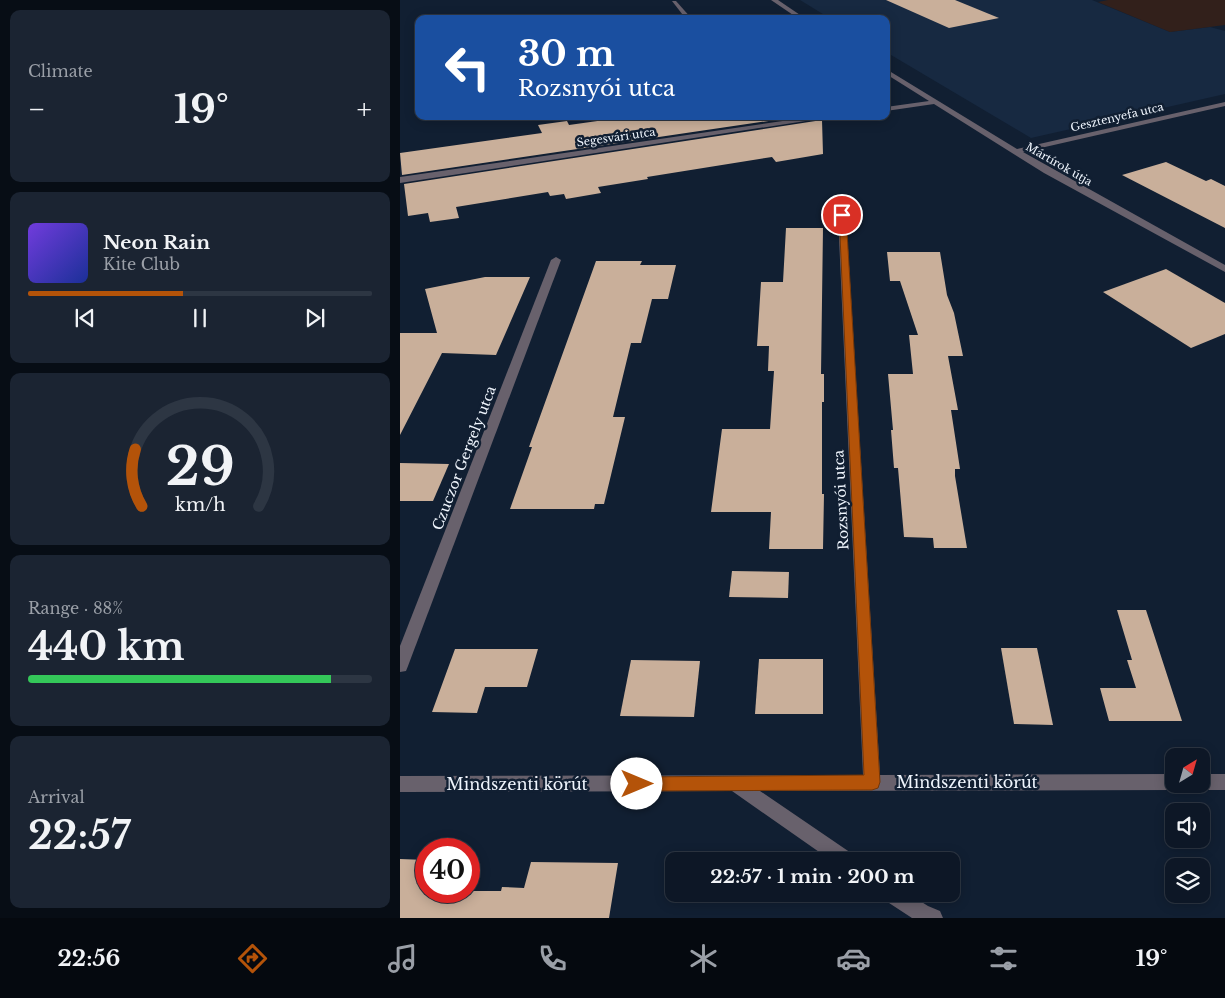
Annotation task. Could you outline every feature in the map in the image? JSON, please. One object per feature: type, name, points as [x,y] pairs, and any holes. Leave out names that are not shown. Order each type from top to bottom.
[{"type":"street","points":[[774,0],[797,15]]},
{"type":"street","points":[[674,2],[685,15]]},
{"type":"street","name":"Mártírok útja","points":[[890,74],[1014,152],[1225,269]]},
{"type":"street","points":[[890,108],[934,102]]},
{"type":"street","name":"Gesztenyefa utca","points":[[1014,152],[1225,104]]},
{"type":"street","name":"Segesvári utca","points":[[400,180],[807,120]]},
{"type":"street","name":"Rozsnyói utca","points":[[842,215],[872,782]]},
{"type":"street","name":"Czuczor Gergely utca","points":[[400,666],[556,260]]},
{"type":"street","name":"Mindszenti körút","points":[[400,784],[1165,782]]},
{"type":"street","points":[[1210,782],[1225,782]]},
{"type":"street","points":[[736,784],[834,852]]},
{"type":"street","points":[[904,902],[921,914],[933,918]]},
{"type":"shaded area","points":[[800,0],[1092,0],[1170,32],[1210,27],[1225,31],[1225,94],[1031,138],[890,54],[890,15],[824,15]]},
{"type":"shaded area","points":[[1108,0],[1225,0],[1225,25],[1170,32],[1098,2]]},
{"type":"building","points":[[886,0],[955,0],[999,18],[949,28]]},
{"type":"building","points":[[605,120],[775,120],[402,175],[400,153],[542,133],[538,125],[567,121],[569,125]]},
{"type":"building","points":[[822,120],[823,154],[776,162],[772,157],[647,177],[648,179],[598,187],[601,193],[566,199],[564,194],[550,196],[548,192],[456,207],[459,218],[430,222],[428,213],[408,216],[404,184]]},
{"type":"building","points":[[1166,162],[1206,181],[1211,179],[1225,186],[1225,228],[1122,175]]},
{"type":"building","points":[[786,228],[823,228],[821,374],[824,374],[824,402],[822,402],[823,549],[769,549],[771,512],[711,512],[722,429],[770,429],[774,371],[768,371],[769,346],[757,346],[761,282],[783,282]]},
{"type":"building","points":[[887,252],[940,252],[947,295],[954,313],[963,356],[948,356],[958,410],[951,410],[960,469],[955,469],[955,476],[967,548],[934,548],[933,538],[904,537],[898,468],[894,468],[888,374],[913,374],[909,335],[918,335],[900,281],[890,281]]},
{"type":"building","points":[[596,261],[642,261],[640,265],[676,265],[668,299],[652,299],[641,343],[631,343],[613,417],[625,417],[604,504],[595,504],[594,509],[510,509],[532,447],[529,447]]},
{"type":"building","points":[[1166,269],[1225,303],[1225,334],[1191,348],[1103,292]]},
{"type":"building","points":[[485,277],[530,277],[496,355],[442,353],[400,435],[400,333],[437,333],[425,289]]},
{"type":"building","points":[[400,463],[449,464],[433,501],[400,501]]},
{"type":"building","points":[[732,571],[789,572],[788,598],[729,597]]},
{"type":"building","points":[[1117,610],[1146,610],[1182,721],[1109,721],[1100,688],[1136,688],[1127,660],[1132,660]]},
{"type":"building","points":[[1001,648],[1037,648],[1053,725],[1014,724]]},
{"type":"building","points":[[455,649],[538,649],[527,687],[485,687],[477,713],[432,712]]},
{"type":"building","points":[[759,659],[823,659],[823,714],[755,714]]},
{"type":"building","points":[[631,660],[700,661],[694,717],[620,716]]},
{"type":"building","points":[[400,859],[415,860],[415,903],[480,903],[480,891],[501,891],[502,887],[524,888],[531,862],[618,863],[609,918],[400,918]]},
{"type":"route","points":[[637,784],[872,782],[842,215]]}]
